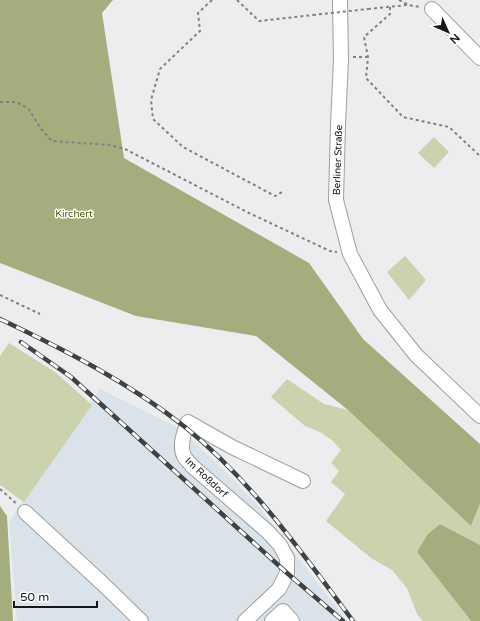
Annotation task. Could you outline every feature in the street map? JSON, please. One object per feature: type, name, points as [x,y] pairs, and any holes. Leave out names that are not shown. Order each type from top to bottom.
[{"type":"street","name":"Berliner Straße","points":[[340,0],[341,59],[336,200],[350,254],[380,310],[416,355],[480,416]]},
{"type":"street","points":[[432,9],[480,58]]},
{"type":"street","name":"Im Roßdorf","points":[[245,621],[279,589],[287,573],[287,558],[280,545],[268,532],[192,466],[184,456],[182,443],[185,428],[188,422],[232,447],[303,481]]},
{"type":"street","points":[[25,512],[141,621]]},
{"type":"street","points":[[272,621],[283,611],[292,621]]},
{"type":"path","points":[[212,0],[198,13],[200,31],[160,69],[151,100],[153,119],[183,147],[275,196],[282,192]]},
{"type":"path","points":[[237,0],[259,22],[409,5],[399,0]]},
{"type":"path","points":[[390,7],[390,14],[364,37],[368,57],[366,78],[403,117],[450,127],[480,156]]},
{"type":"path","points":[[0,102],[16,102],[28,108],[41,129],[52,141],[109,145],[125,150],[249,213],[330,251],[350,254]]},
{"type":"path","points":[[0,295],[40,314]]},
{"type":"path","points":[[0,489],[25,512]]},
{"type":"shaded area","points":[[100,389],[179,428],[230,476],[261,509],[347,621],[17,621],[9,522]]},
{"type":"green space","name":"Kirchert","points":[[0,0],[113,0],[102,13],[124,158],[309,263],[363,339],[480,444],[480,504],[471,526],[348,410],[256,336],[136,316],[0,263]]},
{"type":"green space","points":[[434,137],[449,152],[434,168],[418,153]]},
{"type":"green space","points":[[405,256],[426,280],[409,300],[387,272]]},
{"type":"green space","points":[[9,343],[55,372],[92,405],[24,502],[0,485],[0,356]]},
{"type":"green space","points":[[287,379],[324,404],[348,410],[471,526],[480,504],[480,545],[440,524],[417,552],[471,621],[423,621],[417,614],[407,588],[392,570],[371,558],[326,521],[345,494],[331,482],[339,471],[331,463],[341,450],[332,440],[320,432],[305,426],[271,397]]},
{"type":"green space","points":[[0,506],[7,516],[13,621],[0,621]]},
{"type":"green space","points":[[440,524],[480,545],[480,621],[471,621],[417,552],[428,534]]},
{"type":"railway","points":[[0,319],[72,355],[119,381],[185,427],[209,448],[254,494],[295,544],[353,621]]},
{"type":"railway","points":[[21,342],[71,377],[287,573],[343,621]]}]
